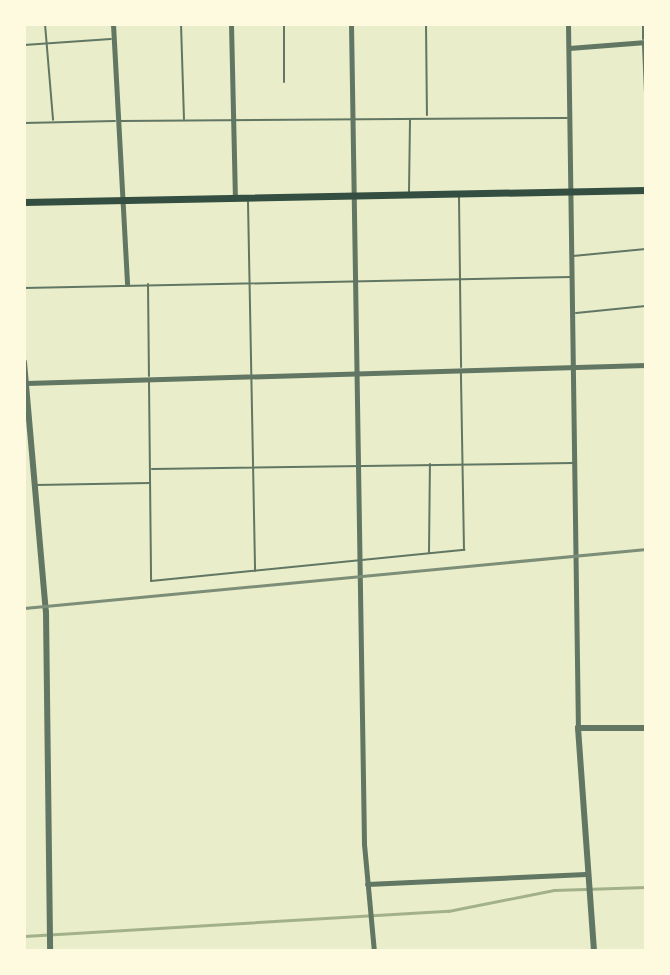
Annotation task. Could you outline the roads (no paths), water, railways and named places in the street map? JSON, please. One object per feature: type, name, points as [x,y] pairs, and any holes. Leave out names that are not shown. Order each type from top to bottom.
[{"type":"main road","points":[[24,202],[409,198],[646,190]]},
{"type":"street","points":[[113,24],[127,284]]},
{"type":"street","points":[[231,24],[235,199]]},
{"type":"street","points":[[351,24],[357,564],[367,884],[374,951]]},
{"type":"street","points":[[568,24],[576,372],[578,728],[594,951]]},
{"type":"street","points":[[569,48],[645,42]]},
{"type":"street","points":[[24,362],[46,612],[50,947]]},
{"type":"street","points":[[26,383],[149,376],[576,372],[646,365]]},
{"type":"street","points":[[578,728],[646,728]]},
{"type":"street","points":[[367,884],[587,878]]},
{"type":"lane","points":[[45,24],[53,122]]},
{"type":"lane","points":[[181,24],[184,120]]},
{"type":"lane","points":[[284,24],[284,82]]},
{"type":"lane","points":[[426,24],[427,116]]},
{"type":"lane","points":[[643,24],[646,116]]},
{"type":"lane","points":[[24,45],[114,38]]},
{"type":"lane","points":[[24,123],[427,116],[570,118]]},
{"type":"lane","points":[[409,198],[410,117]]},
{"type":"lane","points":[[148,284],[151,581],[357,564],[464,550],[459,196]]},
{"type":"lane","points":[[248,199],[255,572]]},
{"type":"lane","points":[[573,256],[646,249]]},
{"type":"lane","points":[[24,288],[574,277]]},
{"type":"lane","points":[[575,313],[646,306]]},
{"type":"lane","points":[[150,469],[356,469],[430,464],[577,463]]},
{"type":"lane","points":[[428,555],[430,464]]},
{"type":"lane","points":[[35,485],[150,483]]},
{"type":"waterway","points":[[24,936],[448,911],[554,890],[646,887]]},
{"type":"railway","points":[[24,608],[646,549]]}]
